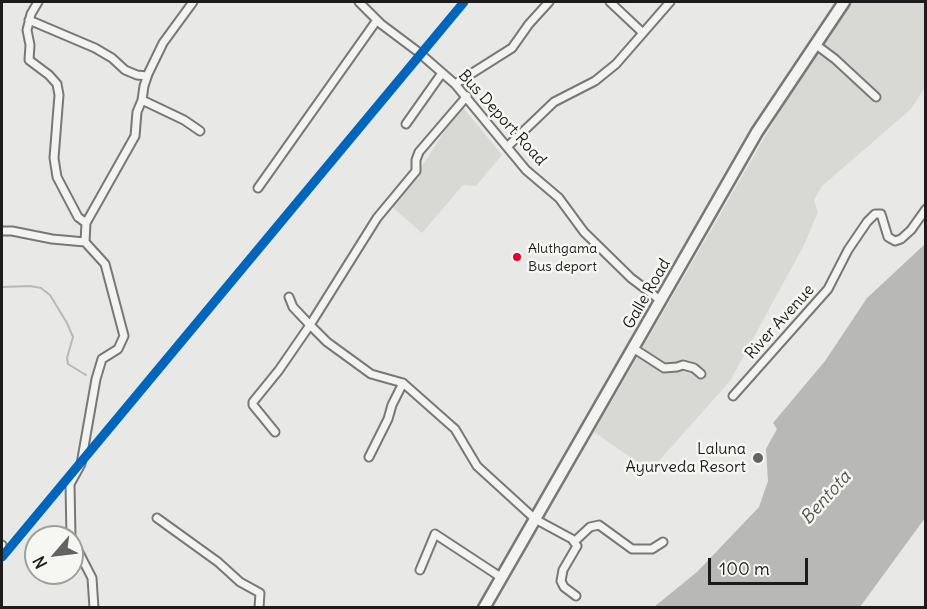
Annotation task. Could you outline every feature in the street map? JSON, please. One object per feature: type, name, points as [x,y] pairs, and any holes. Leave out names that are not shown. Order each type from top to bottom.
[{"type":"highway","name":"Galle Road","points":[[484,608],[757,132],[844,2]]},
{"type":"street","points":[[38,2],[27,30],[30,45],[29,60],[57,84],[59,96],[54,158],[57,177],[78,217],[86,223]]},
{"type":"street","points":[[71,525],[70,484],[81,464],[96,379],[102,359],[118,349],[124,336],[105,264],[85,242],[86,223],[135,136],[147,76],[164,44],[193,2]]},
{"type":"street","points":[[359,2],[377,20],[417,51]]},
{"type":"street","points":[[456,84],[512,48],[549,2]]},
{"type":"street","points":[[610,2],[643,33]]},
{"type":"street","points":[[507,147],[554,102],[595,81],[616,64],[670,2]]},
{"type":"street","points":[[29,20],[95,48],[112,58],[125,70],[147,76]]},
{"type":"street","points":[[258,188],[377,20]]},
{"type":"street","points":[[815,44],[836,59],[876,97]]},
{"type":"street","name":"Bus Deport Road","points":[[424,57],[467,96],[526,170],[560,198],[584,232],[631,278],[660,300]]},
{"type":"street","points":[[406,124],[442,73]]},
{"type":"street","points":[[275,432],[253,402],[279,370],[310,325],[377,218],[416,171],[419,152],[467,96]]},
{"type":"street","points":[[142,100],[200,131]]},
{"type":"street","name":"River Avenue","points":[[733,396],[811,311],[828,289],[848,250],[875,214],[881,214],[888,237],[895,241],[911,230],[926,208]]},
{"type":"street","points":[[2,231],[78,243],[85,242]]},
{"type":"street","points":[[289,297],[292,307],[327,342],[371,374],[403,383],[455,429],[477,466],[536,519],[574,542],[577,546],[563,570],[561,581],[564,587],[576,596]]},
{"type":"street","points":[[633,348],[663,368],[683,364],[701,374]]},
{"type":"street","points":[[369,457],[403,383]]},
{"type":"street","points":[[157,518],[191,541],[240,582],[260,593],[259,608]]},
{"type":"street","points":[[574,542],[590,527],[599,525],[632,549],[652,549],[663,542]]},
{"type":"street","points":[[420,570],[435,534],[501,578]]},
{"type":"street","points":[[84,563],[92,578],[94,608]]},
{"type":"shaded area","points":[[851,2],[925,2],[925,88],[910,110],[822,186],[814,200],[818,212],[804,245],[730,381],[650,471],[594,432],[791,92]]},
{"type":"shaded area","points":[[461,105],[502,155],[476,186],[463,185],[422,233],[391,206],[419,171]]},
{"type":"water","name":"Bentota","points":[[925,244],[925,518],[860,607],[654,607],[697,572],[759,507],[768,481],[766,449],[777,429],[773,423],[825,361],[867,298]]},
{"type":"waterway","points":[[2,287],[30,286],[41,288],[50,295],[73,337],[67,358],[68,364],[86,375]]},
{"type":"transit line","points":[[2,557],[464,2]]},
{"type":"place","name":"Aluthgama Bus deport","points":[[517,257]]},
{"type":"place","name":"Laluna Ayurveda Resort","points":[[758,458]]}]
